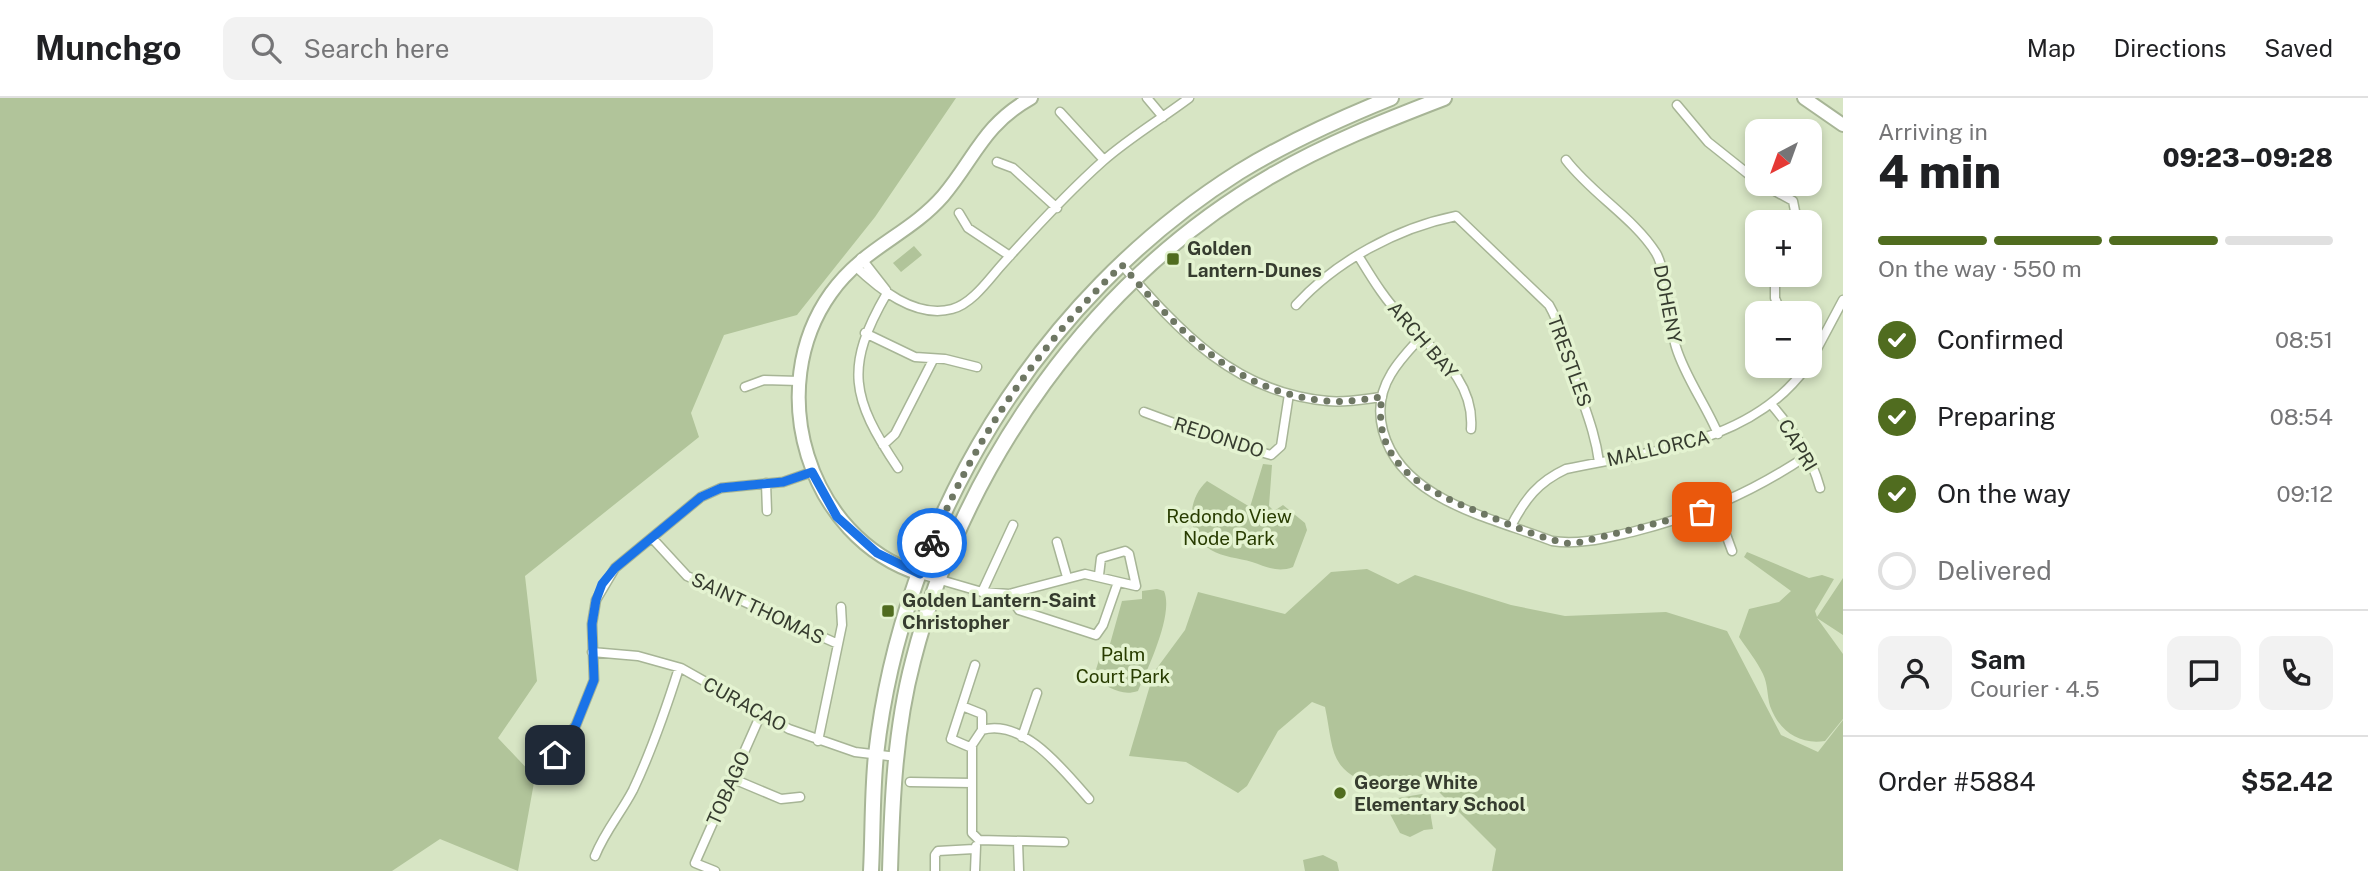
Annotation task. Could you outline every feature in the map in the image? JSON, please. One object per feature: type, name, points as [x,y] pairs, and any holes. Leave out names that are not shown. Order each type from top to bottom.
[{"type":"main road","points":[[871,871],[876,754],[895,654],[920,574],[952,496],[990,425],[1057,333],[1122,265],[1178,217],[1240,172],[1326,125],[1391,98]]},
{"type":"main road","points":[[890,871],[897,757],[912,663],[938,580],[958,529],[1020,418],[1062,360],[1135,280],[1189,232],[1269,177],[1361,130],[1444,98]]},
{"type":"street","points":[[1031,98],[983,137],[943,196],[931,208],[858,261],[815,317],[799,381],[798,418],[812,472],[837,517],[877,553],[920,574],[982,592],[1009,594],[1067,577],[1099,575],[1136,586],[1128,552],[1101,558],[1099,575]]},
{"type":"street","points":[[1147,98],[1163,117]]},
{"type":"street","points":[[858,261],[887,293],[918,307],[954,309],[973,296],[1028,233],[1104,160],[1189,98]]},
{"type":"street","points":[[1804,98],[1843,125]]},
{"type":"street","points":[[1677,106],[1708,142],[1745,171]]},
{"type":"street","points":[[1060,112],[1104,160]]},
{"type":"street","name":"DOHENY","points":[[1566,160],[1593,190],[1638,231],[1659,258],[1669,324],[1677,352],[1718,434]]},
{"type":"street","points":[[997,162],[1013,168],[1057,208]]},
{"type":"street","points":[[1784,196],[1793,201],[1795,210]]},
{"type":"street","points":[[959,213],[968,228],[1010,256]]},
{"type":"street","name":"TRESTLES","points":[[1359,257],[1398,234],[1456,216],[1549,305],[1559,324],[1596,434],[1600,462]]},
{"type":"street","points":[[1296,305],[1319,281],[1359,257]]},
{"type":"street","name":"ARCH BAY","points":[[1359,257],[1392,306],[1456,375],[1471,408],[1471,429]]},
{"type":"street","points":[[1122,265],[1220,364],[1244,379],[1289,394],[1331,402],[1382,397]]},
{"type":"street","points":[[887,293],[865,333],[858,366],[860,398],[869,424],[898,468]]},
{"type":"street","name":"MALLORCA","points":[[1822,336],[1843,300]]},
{"type":"street","points":[[865,333],[903,353],[977,367]]},
{"type":"street","points":[[1422,337],[1390,375],[1382,397],[1379,414],[1398,464],[1416,482],[1437,494],[1552,541],[1573,544],[1688,518],[1762,486],[1808,455]]},
{"type":"street","points":[[883,445],[895,434],[933,360]]},
{"type":"street","name":"MALLORCA","points":[[1511,526],[1525,500],[1548,477],[1566,469],[1718,434],[1771,404],[1795,378]]},
{"type":"street","points":[[745,387],[764,380],[799,381]]},
{"type":"street","name":"REDONDO","points":[[1144,412],[1225,442],[1270,455],[1281,446],[1289,394]]},
{"type":"street","name":"CAPRI","points":[[1771,404],[1794,432],[1808,455],[1820,488]]},
{"type":"street","points":[[555,755],[576,725],[594,680],[592,624],[602,584],[615,568],[711,492],[721,488],[783,482],[812,472]]},
{"type":"street","points":[[766,483],[767,511]]},
{"type":"street","points":[[1716,507],[1732,551]]},
{"type":"street","points":[[982,592],[1013,525]]},
{"type":"street","name":"SAINT THOMAS","points":[[652,538],[687,576],[838,644]]},
{"type":"street","points":[[1057,542],[1067,577]]},
{"type":"street","points":[[1009,594],[1018,610],[1096,635],[1103,625],[1118,582]]},
{"type":"street","points":[[818,741],[838,644],[841,607]]},
{"type":"street","name":"CURACAO","points":[[593,652],[638,656],[679,668],[761,714],[818,741],[855,752],[897,757]]},
{"type":"street","points":[[972,748],[951,739],[975,665]]},
{"type":"street","points":[[595,856],[604,834],[634,788],[661,725],[679,668]]},
{"type":"street","points":[[1022,737],[1037,693]]},
{"type":"street","points":[[962,706],[982,714],[982,730],[972,748],[972,833],[979,840],[1064,842]]},
{"type":"street","name":"TOBAGO","points":[[715,871],[695,863],[761,714]]},
{"type":"street","points":[[982,730],[994,727],[1022,737],[1059,764],[1089,799]]},
{"type":"street","points":[[731,778],[781,799],[800,797]]},
{"type":"street","points":[[910,782],[972,783]]},
{"type":"street","points":[[975,871],[974,849],[979,840]]},
{"type":"street","points":[[1018,842],[1019,871]]},
{"type":"street","points":[[935,871],[936,852],[974,849]]},
{"type":"green space","points":[[0,98],[956,98],[875,217],[797,315],[724,335],[691,413],[699,437],[525,576],[537,681],[498,738],[535,777],[518,871],[440,839],[392,871],[0,871]]},
{"type":"green space","points":[[914,246],[922,255],[901,272],[893,263]]},
{"type":"green space","name":"Redondo View Node Park","points":[[1263,464],[1272,465],[1269,506],[1274,511],[1283,505],[1305,523],[1307,530],[1293,567],[1288,569],[1273,569],[1215,552],[1203,543],[1193,526],[1196,497],[1207,481],[1250,507]]},
{"type":"green space","points":[[1747,552],[1809,578],[1822,575],[1834,579],[1815,611],[1817,617],[1843,578],[1843,635],[1817,618],[1843,654],[1843,719],[1825,741],[1799,738],[1779,723],[1770,706],[1763,674],[1739,637],[1749,609],[1779,602],[1791,591],[1744,557]]},
{"type":"green space","points":[[1367,569],[1398,584],[1415,575],[1511,605],[1565,616],[1666,612],[1727,631],[1781,735],[1818,752],[1843,720],[1843,871],[1492,871],[1496,849],[1424,777],[1393,776],[1375,785],[1349,773],[1341,766],[1332,747],[1325,707],[1312,702],[1278,731],[1247,786],[1238,793],[1186,762],[1129,756],[1154,672],[1185,630],[1198,592],[1285,614],[1331,572]]},
{"type":"green space","name":"Palm Court Park","points":[[1142,591],[1164,591],[1166,613],[1159,641],[1138,691],[1120,692],[1093,679],[1104,644],[1110,644],[1122,601],[1142,599]]},
{"type":"green space","points":[[1422,794],[1428,799],[1433,829],[1410,837],[1400,833],[1390,814],[1392,799]]},
{"type":"green space","points":[[1323,855],[1337,862],[1339,871],[1305,871],[1303,860]]},
{"type":"way so far","points":[[932,543],[971,456],[1017,385],[1057,333],[1122,265],[1173,321],[1220,364],[1244,379],[1294,396],[1331,402],[1382,397],[1379,414],[1384,434],[1398,464],[1416,482],[1462,506],[1552,541],[1573,544],[1674,522],[1702,512]]},
{"type":"place","name":"Golden Lantern-Dunes","points":[[1173,259]]},
{"type":"place","name":"Golden Lantern-Saint Christopher","points":[[888,611]]},
{"type":"place","name":"George White Elementary School","points":[[1340,793]]},
{"type":"route","points":[[555,755],[576,725],[594,680],[592,624],[602,584],[615,568],[701,497],[721,488],[783,482],[812,472],[837,517],[877,553],[906,570],[920,574],[932,543]]}]
